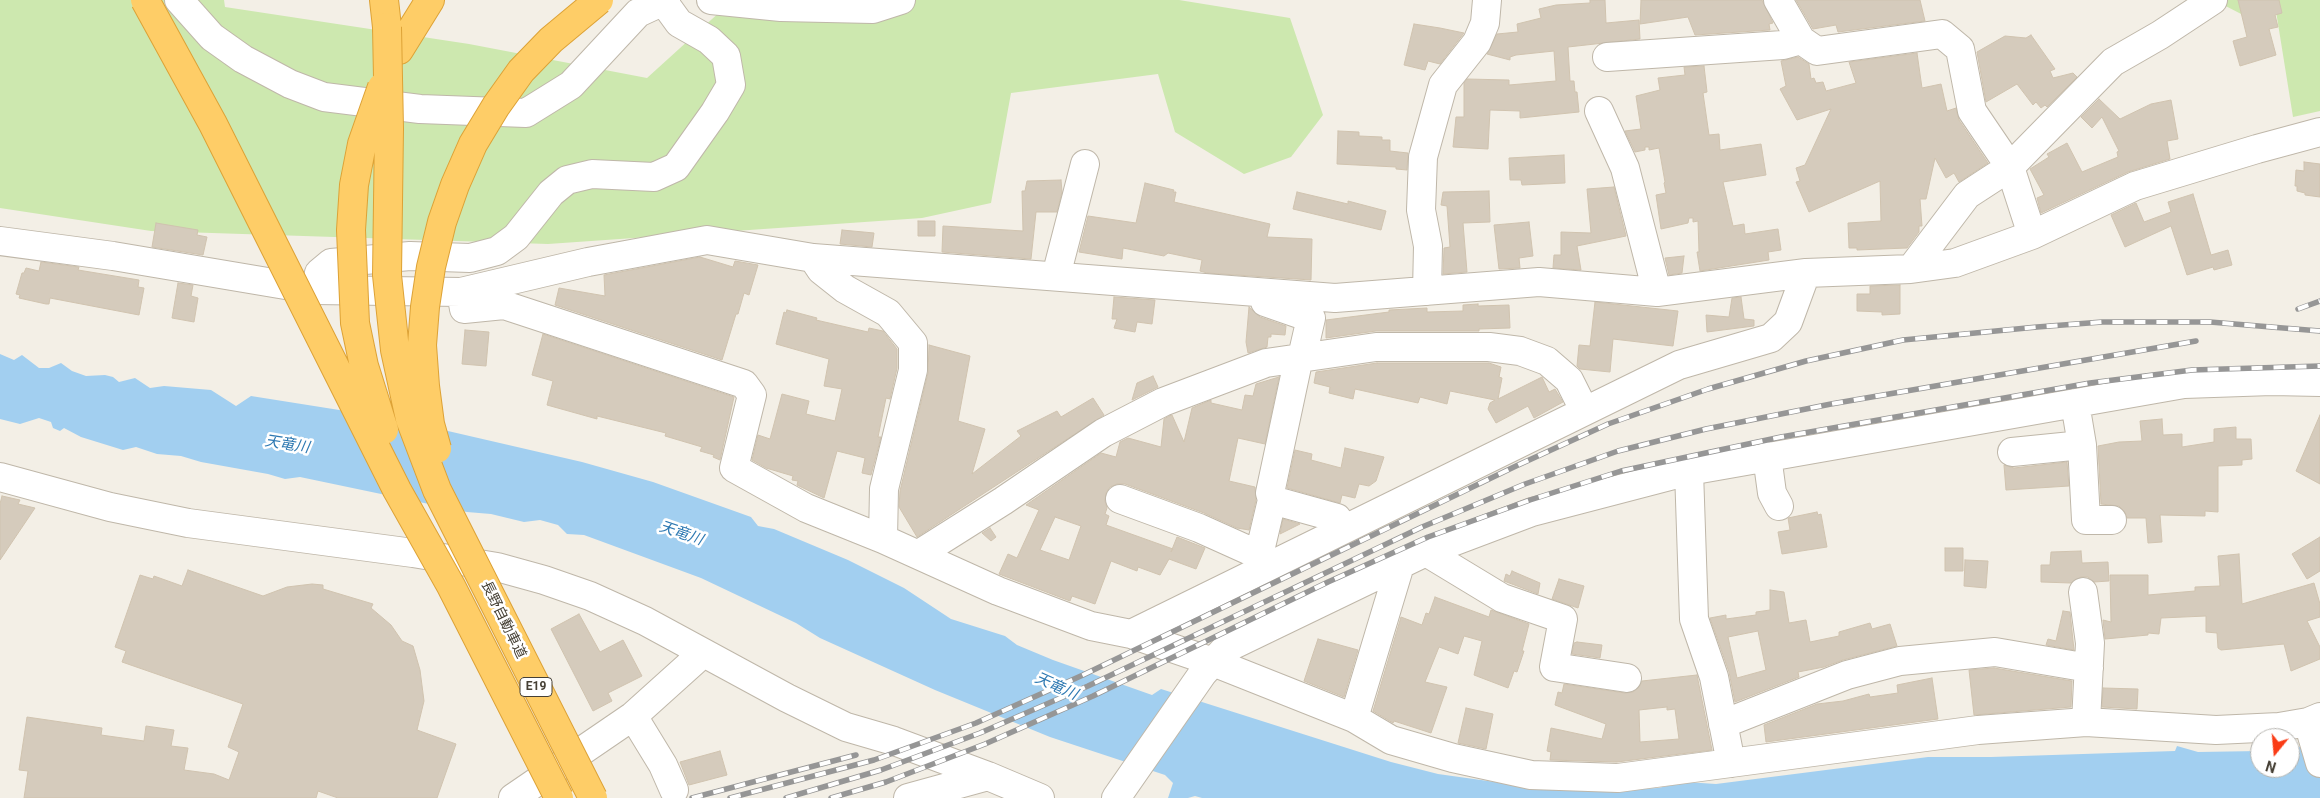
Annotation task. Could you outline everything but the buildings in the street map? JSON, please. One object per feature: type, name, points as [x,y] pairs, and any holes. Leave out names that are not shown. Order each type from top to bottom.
[{"type":"highway","points":[[145,0],[214,124],[266,225],[396,490],[451,586]]},
{"type":"highway","points":[[384,0],[393,39],[389,129],[387,275],[395,350],[410,419],[437,490],[481,576]]},
{"type":"highway","points":[[430,0],[393,39],[378,96],[362,144],[354,185],[350,230],[355,323],[364,366],[377,411],[451,586]]},
{"type":"highway","points":[[481,576],[448,489],[430,424],[422,344],[430,266],[442,222],[455,185],[473,144],[496,106],[522,71],[551,40],[599,0]]},
{"type":"highway","name":"長野自動車道","points":[[481,576],[593,798]]},
{"type":"highway","name":"E19","points":[[451,586],[560,798]]},
{"type":"street","points":[[179,0],[212,37],[243,59],[290,84],[324,97],[420,109],[526,113],[570,85],[638,13],[665,1],[679,23],[709,40],[726,56],[730,85],[715,112],[676,167],[654,177],[592,174],[567,180],[551,193],[516,237],[497,251],[470,258],[410,256],[331,263],[318,273],[315,290]]},
{"type":"street","points":[[711,0],[781,7],[873,9],[901,0]]},
{"type":"street","points":[[1427,291],[1428,246],[1421,210],[1423,157],[1443,85],[1477,42],[1484,23],[1487,0],[1481,0]]},
{"type":"street","points":[[1778,0],[1801,40],[1816,50],[1942,34],[1960,49],[1972,111],[2010,167],[2032,235]]},
{"type":"street","points":[[1911,269],[1967,195],[2010,167],[2112,62],[2160,35],[2213,0]]},
{"type":"street","points":[[1607,57],[1783,45],[1801,40]]},
{"type":"street","points":[[1599,111],[1625,168],[1657,292]]},
{"type":"street","points":[[0,241],[113,256],[315,290],[461,292],[588,262],[707,240],[813,258],[1335,298],[1539,282],[1657,292],[1806,273],[1911,269],[1955,263],[2032,235],[2135,186],[2320,132]]},
{"type":"street","points":[[1056,276],[1084,164]]},
{"type":"street","points":[[813,258],[821,270],[845,289],[888,313],[912,343],[913,370],[884,489],[883,538]]},
{"type":"street","points":[[1132,634],[1262,562],[1344,529],[1679,365],[1771,338],[1788,322],[1806,273]]},
{"type":"street","points":[[1253,291],[1262,301],[1311,318],[1327,313],[1345,313],[1374,305],[1386,294]]},
{"type":"street","points":[[461,292],[464,309],[504,305],[744,384],[752,395],[734,468],[806,508],[883,538],[998,592],[1091,626],[1132,634],[1208,667],[1354,718],[1391,740],[1453,758],[1531,775],[1618,778],[1978,730],[2086,722],[2216,730],[2313,725],[2320,763]]},
{"type":"street","points":[[1262,562],[1272,500],[1270,493],[1300,357],[1311,318]]},
{"type":"street","points":[[919,554],[1003,501],[1103,433],[1163,402],[1266,363],[1376,347],[1489,347],[1520,351],[1547,360],[1569,380],[1584,410]]},
{"type":"street","points":[[1116,798],[1208,667],[1225,649],[1426,552],[1532,512],[1689,471],[2184,384],[2272,381],[2320,382]]},
{"type":"street","points":[[2076,403],[2082,445],[2086,520],[2112,520]]},
{"type":"street","points":[[2012,452],[2082,445]]},
{"type":"street","points":[[1767,456],[1772,493],[1779,506]]},
{"type":"street","points":[[1689,471],[1694,618],[1714,677],[1731,763]]},
{"type":"street","points":[[0,477],[110,507],[188,523],[413,552],[497,568],[544,580],[590,596],[645,621],[787,698],[846,727],[894,741],[988,776],[1040,798]]},
{"type":"street","points":[[1120,499],[1199,528],[1262,562]]},
{"type":"street","points":[[1272,500],[1337,518],[1344,529]]},
{"type":"street","points":[[1426,552],[1502,598],[1563,619],[1554,667],[1627,678]]},
{"type":"street","points":[[1354,718],[1400,565]]},
{"type":"street","points":[[2083,592],[2090,643],[2086,722]]},
{"type":"street","points":[[1723,724],[1846,675],[1900,661],[1995,652],[2089,668]]},
{"type":"street","points":[[513,798],[633,716],[703,653]]},
{"type":"street","points":[[633,716],[663,765],[674,790]]},
{"type":"street","points":[[908,798],[988,776]]},
{"type":"green space","points":[[0,0],[224,0],[225,7],[469,44],[647,78],[733,0],[1179,0],[1290,18],[1323,115],[1291,157],[1244,174],[1175,132],[1158,74],[1011,93],[991,203],[922,218],[548,244],[151,231],[0,208]]},
{"type":"green space","points":[[2214,0],[2320,0],[2320,111],[2293,117],[2275,5],[2245,16]]},
{"type":"water","name":"天竜川","points":[[0,354],[14,360],[22,355],[39,368],[49,368],[61,363],[72,371],[86,376],[105,375],[113,377],[119,382],[135,378],[150,388],[164,386],[211,390],[236,406],[251,396],[396,419],[582,462],[653,482],[751,517],[758,526],[774,529],[848,560],[904,588],[951,619],[1005,636],[1017,645],[1053,660],[1152,695],[1161,689],[1391,762],[1438,774],[1531,787],[1595,791],[1658,788],[1686,782],[1716,784],[1928,757],[1991,757],[2175,751],[2177,746],[2198,752],[2250,751],[2250,778],[2300,778],[2300,747],[2320,744],[2320,798],[1202,798],[1195,796],[1168,798],[1173,783],[1165,775],[1050,737],[935,690],[820,638],[796,623],[701,578],[584,535],[567,534],[558,525],[540,520],[524,522],[491,514],[467,512],[300,477],[285,479],[268,474],[201,462],[181,456],[157,454],[136,447],[123,450],[81,437],[64,428],[60,431],[53,428],[51,422],[39,418],[20,424],[0,419]]},
{"type":"railway","points":[[2298,309],[2320,301]]},
{"type":"railway","points":[[730,798],[874,760],[976,723],[1083,675],[1516,466],[1608,424],[1708,389],[1806,361],[1903,340],[2037,327],[2102,322],[2210,322],[2320,331]]},
{"type":"railway","points":[[786,798],[881,770],[980,733],[1088,686],[1422,527],[1525,484],[1618,451],[1706,429],[1831,404],[2196,341]]},
{"type":"railway","points":[[831,798],[886,782],[985,744],[1093,696],[1328,582],[1428,537],[1530,500],[1621,471],[1781,437],[2090,383],[2192,370],[2320,366]]},
{"type":"railway","points":[[692,798],[856,755]]}]
